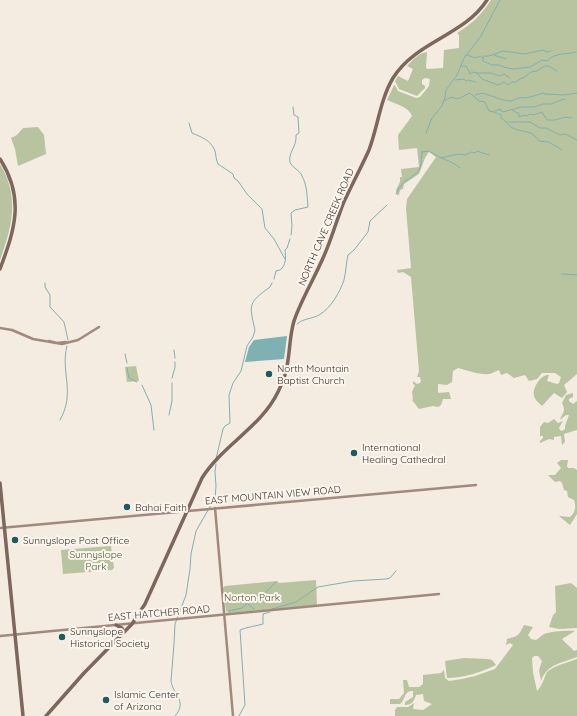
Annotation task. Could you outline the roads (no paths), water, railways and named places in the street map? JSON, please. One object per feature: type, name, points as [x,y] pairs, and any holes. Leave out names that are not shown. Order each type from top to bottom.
[{"type":"main road","name":"NORTH CAVE CREEK ROAD","points":[[46,716],[84,673],[132,624],[144,607],[199,483],[213,463],[264,412],[275,397],[288,364],[292,331],[296,316],[325,254],[343,204],[369,150],[386,94],[392,80],[401,67],[413,55],[466,24],[487,0]]},
{"type":"main road","points":[[0,159],[11,180],[15,195],[16,212],[13,231],[0,269]]},
{"type":"main road","points":[[0,483],[2,527],[22,716]]},
{"type":"main road","points":[[116,625],[121,627],[123,633]]},
{"type":"street","points":[[0,328],[12,330],[33,339],[60,344],[81,339],[98,327]]},
{"type":"street","name":"EAST MOUNTAIN VIEW ROAD","points":[[2,527],[476,485]]},
{"type":"street","points":[[215,508],[233,716]]},
{"type":"street","name":"EAST HATCHER ROAD","points":[[0,636],[439,594]]},
{"type":"water","points":[[287,336],[284,359],[245,362],[249,347],[254,340]]},
{"type":"waterway","points":[[426,133],[432,118],[442,106],[446,90],[457,75],[464,58],[481,36],[500,0]]},
{"type":"waterway","points":[[483,58],[484,56],[489,56],[503,51],[524,54],[543,50],[547,52],[551,51]]},
{"type":"waterway","points":[[467,55],[475,58],[480,56],[483,58],[483,61],[492,65],[499,65],[514,69],[530,67],[542,60],[547,61],[557,55],[576,52]]},
{"type":"waterway","points":[[494,55],[506,59]]},
{"type":"waterway","points":[[461,66],[466,66],[470,74],[473,72],[477,73],[482,79],[498,85],[504,82],[508,85],[512,82],[516,82],[531,72],[537,71],[545,66],[549,66],[557,71]]},
{"type":"waterway","points":[[477,73],[491,73],[500,76],[504,74],[510,78]]},
{"type":"waterway","points":[[455,80],[464,79],[466,81],[476,82]]},
{"type":"waterway","points":[[444,101],[451,97],[459,98],[470,93],[479,101],[485,102],[489,111],[501,115],[501,118],[511,127],[533,134],[539,141],[549,142],[562,150]]},
{"type":"waterway","points":[[475,95],[483,93],[500,99],[512,101],[518,98],[527,98],[543,93],[564,95],[577,93]]},
{"type":"waterway","points":[[495,111],[501,109],[503,112],[521,107],[534,107],[565,100]]},
{"type":"waterway","points":[[291,235],[291,213],[295,210],[308,207],[304,179],[300,172],[292,166],[290,162],[290,155],[295,143],[296,135],[299,133],[298,117],[294,115],[293,107]]},
{"type":"waterway","points":[[512,110],[519,114],[519,117],[542,112],[547,120],[572,117]]},
{"type":"waterway","points":[[508,122],[530,122],[540,128],[546,128],[560,135],[565,134],[577,140]]},
{"type":"waterway","points":[[189,123],[192,133],[205,139],[211,144],[215,151],[218,164],[233,174],[234,178],[238,181],[247,194],[262,209],[265,228],[274,239],[285,259]]},
{"type":"waterway","points":[[396,194],[405,181],[418,171],[421,166],[422,151]]},
{"type":"waterway","points":[[422,152],[429,151],[460,168]]},
{"type":"waterway","points":[[440,158],[459,154],[465,155],[471,152],[475,153],[477,151],[489,155]]},
{"type":"waterway","points":[[297,324],[319,315],[331,304],[340,290],[344,280],[348,255],[354,250],[368,232],[370,221],[387,205]]},
{"type":"waterway","points":[[274,279],[276,271],[280,270],[284,264],[285,250],[290,239]]},
{"type":"waterway","points":[[562,274],[577,275]]},
{"type":"waterway","points":[[45,283],[45,287],[50,295],[50,307],[64,322],[68,340]]},
{"type":"waterway","points":[[216,459],[223,429],[230,423],[229,395],[233,383],[241,371],[247,346],[253,337],[255,330],[251,309],[252,305],[254,301],[270,287],[272,283]]},
{"type":"waterway","points":[[60,420],[65,410],[67,400],[65,365],[67,346]]},
{"type":"waterway","points":[[174,350],[175,358]]},
{"type":"waterway","points":[[125,354],[127,363]]},
{"type":"waterway","points":[[172,378],[175,362]]},
{"type":"waterway","points":[[127,368],[129,378],[137,382]]},
{"type":"waterway","points":[[169,415],[172,401],[172,383]]},
{"type":"waterway","points":[[142,385],[151,405],[154,430]]},
{"type":"waterway","points":[[175,716],[179,711],[180,706],[179,698],[172,686],[171,681],[175,624],[186,595],[191,554],[196,531],[215,498],[216,464]]},
{"type":"waterway","points":[[272,609],[296,602],[318,587],[353,581],[386,579],[390,578],[396,571]]},
{"type":"waterway","points":[[229,611],[242,608],[254,597],[266,592],[276,582]]},
{"type":"waterway","points":[[248,604],[254,609]]},
{"type":"waterway","points":[[239,716],[245,705],[240,630],[263,624],[263,614],[270,612]]},
{"type":"place","name":"North Mountain Baptist Church","points":[[269,374]]},
{"type":"place","name":"International Healing Cathedral","points":[[354,453]]},
{"type":"place","name":"Bahai Faith","points":[[127,507]]},
{"type":"place","name":"Sunnyslope Post Office","points":[[15,540]]},
{"type":"place","name":"Sunnyslope Historical Society","points":[[62,637]]},
{"type":"place","name":"Islamic Center of Arizona","points":[[106,700]]},
{"type":"park label","name":"Sunnyslope Park","points":[[96,560]]},
{"type":"park label","name":"Norton Park","points":[[252,597]]}]
